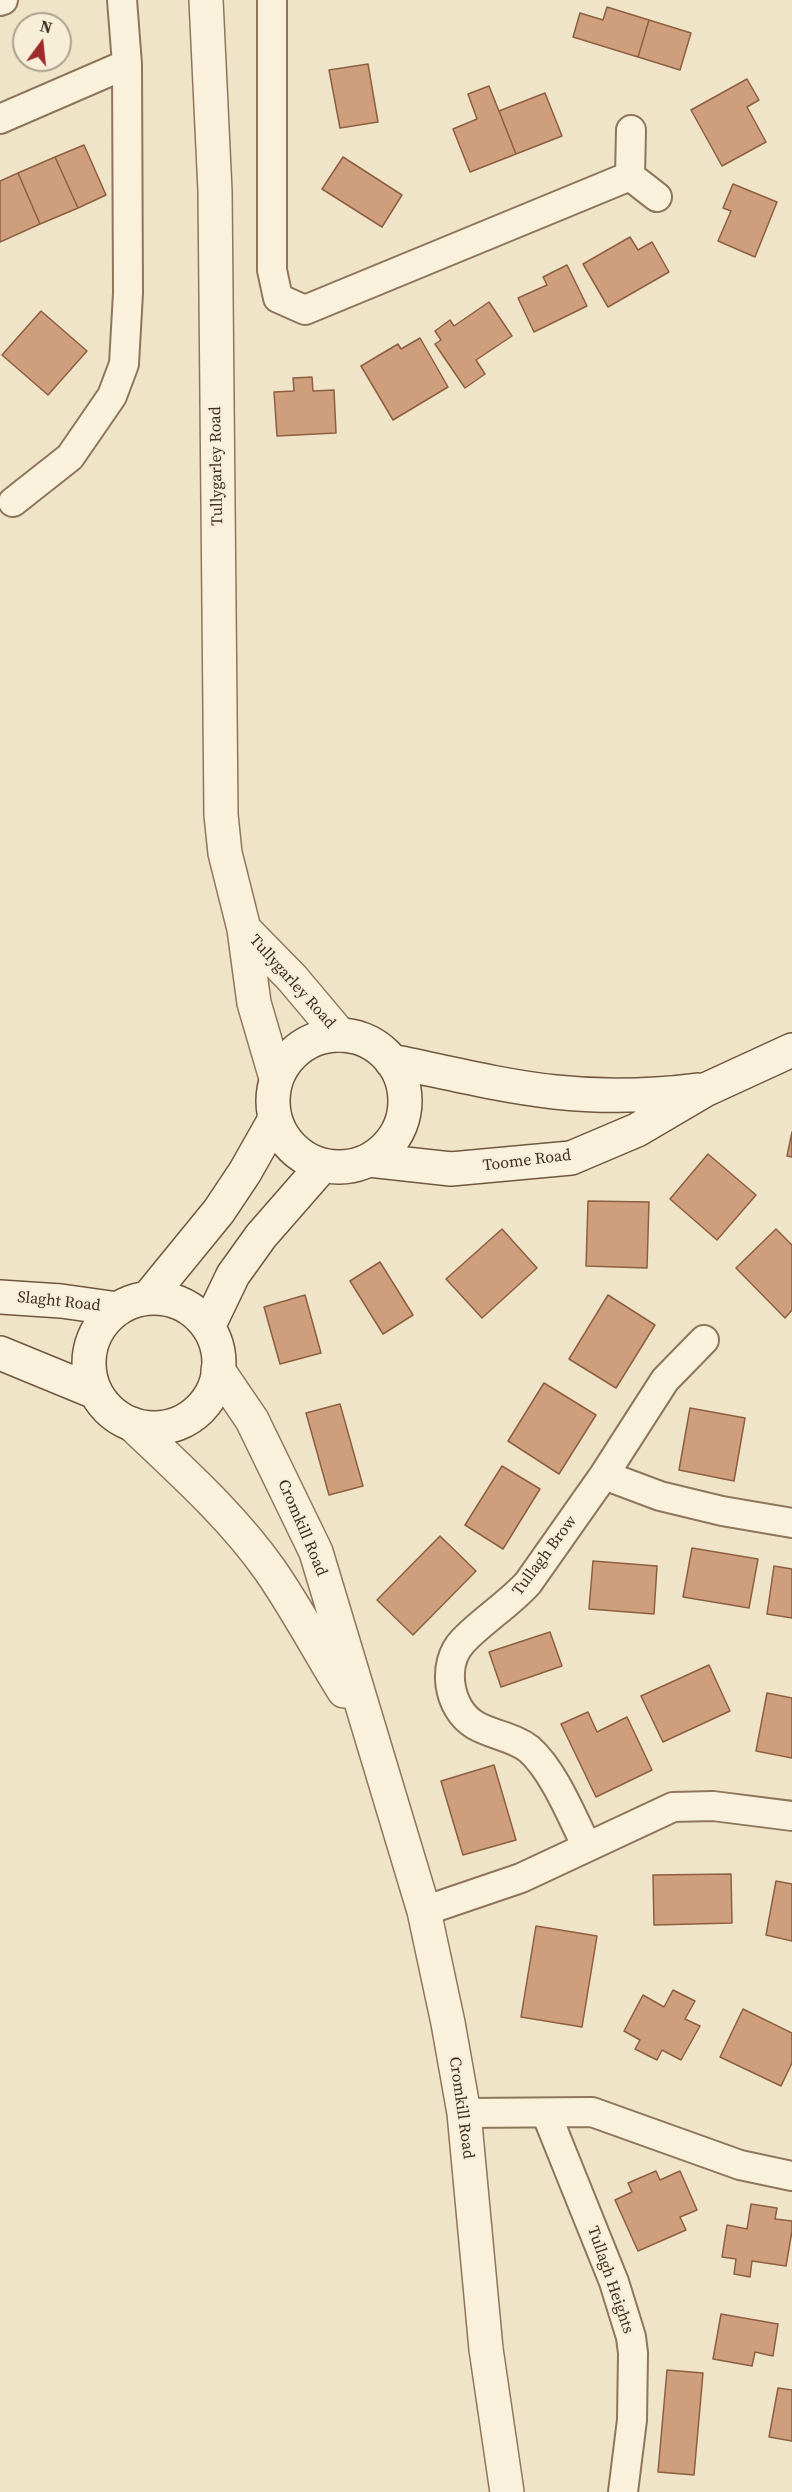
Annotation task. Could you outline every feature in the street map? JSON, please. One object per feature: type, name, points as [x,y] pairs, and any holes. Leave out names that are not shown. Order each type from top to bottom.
[{"type":"street","points":[[13,502],[70,457],[112,396],[124,364],[128,293],[127,64],[122,0]]},
{"type":"street","name":"Tullygarley Road","points":[[206,0],[215,191],[221,815],[225,853],[244,929],[254,1002],[276,1078]]},
{"type":"street","points":[[272,0],[272,270],[278,298],[305,310],[630,176]]},
{"type":"street","points":[[0,119],[127,64]]},
{"type":"street","points":[[630,176],[632,130]]},
{"type":"street","points":[[630,176],[657,197]]},
{"type":"street","name":"Tullygarley Road","points":[[244,929],[292,978],[340,1035]]},
{"type":"street","points":[[329,1035],[340,1035],[363,1040],[379,1048],[391,1061],[403,1087],[404,1116],[391,1142],[369,1160],[352,1166],[334,1167],[301,1156],[288,1144],[275,1119],[272,1095],[276,1078],[285,1062],[297,1050],[312,1040],[329,1035]]},
{"type":"street","name":"Toome Road","points":[[369,1160],[451,1169],[571,1158],[637,1130],[705,1090],[792,1050]]},
{"type":"street","name":"Toome Road","points":[[391,1061],[495,1083],[556,1092],[646,1094],[705,1090]]},
{"type":"street","points":[[148,1298],[219,1211],[245,1172],[275,1119]]},
{"type":"street","points":[[208,1327],[233,1275],[244,1259],[323,1165]]},
{"type":"street","name":"Slaght Road","points":[[0,1297],[61,1301],[118,1309]]},
{"type":"street","points":[[148,1298],[176,1301],[199,1316],[208,1327],[216,1344],[218,1370],[208,1399],[196,1413],[182,1422],[166,1427],[132,1424],[117,1417],[105,1406],[95,1392],[89,1374],[89,1355],[94,1337],[103,1321],[118,1309],[132,1301],[148,1298]]},
{"type":"street","name":"Tullagh Brow","points":[[587,1847],[550,1776],[537,1757],[520,1744],[475,1725],[454,1703],[450,1689],[455,1654],[462,1642],[528,1583],[604,1474],[665,1380],[704,1340]]},
{"type":"street","points":[[0,1353],[95,1392]]},
{"type":"street","name":"Cromkill Road","points":[[218,1370],[252,1420],[316,1552],[424,1911],[464,2113],[486,2349],[507,2492]]},
{"type":"street","name":"Cromkill Road","points":[[132,1424],[231,1522],[269,1569],[304,1620],[370,1733]]},
{"type":"street","points":[[604,1474],[660,1496],[722,1511],[792,1523]]},
{"type":"street","points":[[424,1911],[521,1878],[674,1808],[713,1806],[792,1816]]},
{"type":"street","points":[[464,2113],[592,2112],[740,2165],[792,2176]]},
{"type":"street","name":"Tullagh Heights","points":[[546,2113],[614,2282],[631,2337],[633,2353],[632,2420],[623,2492]]},
{"type":"building","points":[[607,7],[649,20],[638,57],[573,37],[580,13],[603,20]]},
{"type":"building","points":[[649,20],[691,33],[680,70],[638,57]]},
{"type":"building","points":[[368,64],[378,122],[340,128],[329,70]]},
{"type":"building","points":[[747,79],[759,100],[747,107],[766,142],[722,166],[691,110]]},
{"type":"building","points":[[489,86],[516,154],[470,172],[453,129],[477,119],[468,94]]},
{"type":"building","points":[[545,93],[562,136],[516,154],[499,111]]},
{"type":"building","points":[[84,145],[106,195],[78,208],[55,157]]},
{"type":"building","points":[[55,157],[78,208],[40,224],[18,173]]},
{"type":"building","points":[[343,157],[402,195],[382,227],[322,189]]},
{"type":"building","points":[[18,173],[40,224],[0,242],[0,181]]},
{"type":"building","points":[[733,184],[777,202],[755,257],[718,241],[731,211],[723,208]]},
{"type":"building","points":[[630,237],[638,250],[652,242],[669,272],[608,307],[583,264]]},
{"type":"building","points":[[567,265],[587,306],[534,332],[518,298],[547,285],[543,277]]},
{"type":"building","points":[[489,302],[512,336],[476,360],[485,374],[465,388],[435,344],[441,340],[435,331],[450,320],[454,326]]},
{"type":"building","points":[[41,311],[87,351],[48,395],[2,355]]},
{"type":"building","points":[[420,338],[448,387],[393,420],[361,366],[398,344],[401,349]]},
{"type":"building","points":[[312,377],[313,391],[334,390],[336,433],[277,436],[274,392],[294,391],[293,378]]},
{"type":"building","points":[[792,1132],[792,1157],[787,1156]]},
{"type":"building","points":[[708,1154],[756,1195],[717,1240],[670,1199]]},
{"type":"building","points":[[588,1201],[649,1202],[647,1268],[586,1266]]},
{"type":"building","points":[[502,1229],[537,1268],[482,1318],[446,1279]]},
{"type":"building","points":[[776,1229],[792,1245],[792,1310],[785,1318],[736,1268]]},
{"type":"building","points":[[380,1262],[413,1315],[383,1334],[350,1281]]},
{"type":"building","points":[[305,1295],[321,1353],[280,1364],[264,1307]]},
{"type":"building","points":[[608,1295],[655,1325],[616,1388],[569,1359]]},
{"type":"building","points":[[544,1383],[596,1415],[559,1474],[508,1441]]},
{"type":"building","points":[[340,1404],[363,1486],[329,1495],[306,1413]]},
{"type":"building","points":[[690,1408],[745,1418],[734,1481],[679,1470]]},
{"type":"building","points":[[502,1466],[540,1489],[503,1549],[465,1525]]},
{"type":"building","points":[[440,1536],[476,1571],[413,1635],[377,1600]]},
{"type":"building","points":[[692,1548],[758,1559],[749,1608],[683,1597]]},
{"type":"building","points":[[593,1561],[657,1566],[654,1614],[589,1609]]},
{"type":"building","points":[[774,1566],[792,1569],[792,1618],[767,1614]]},
{"type":"building","points":[[550,1632],[562,1666],[501,1687],[489,1652]]},
{"type":"building","points":[[709,1665],[730,1711],[663,1742],[641,1696]]},
{"type":"building","points":[[767,1693],[792,1698],[792,1758],[756,1751]]},
{"type":"building","points":[[588,1712],[597,1732],[627,1717],[652,1770],[596,1797],[561,1724]]},
{"type":"building","points":[[494,1765],[516,1840],[463,1855],[441,1781]]},
{"type":"building","points":[[731,1874],[732,1923],[654,1925],[653,1875]]},
{"type":"building","points":[[776,1881],[792,1884],[792,1941],[766,1935]]},
{"type":"building","points":[[536,1926],[597,1936],[582,2027],[521,2017]]},
{"type":"building","points":[[673,1990],[695,2001],[685,2019],[700,2026],[681,2060],[662,2050],[657,2060],[635,2049],[640,2040],[624,2031],[643,1995],[664,2007]]},
{"type":"building","points":[[743,2009],[792,2033],[792,2063],[781,2086],[720,2057]]},
{"type":"building","points":[[656,2171],[660,2180],[680,2171],[697,2210],[680,2217],[686,2230],[638,2251],[615,2200],[632,2192],[628,2183]]},
{"type":"building","points":[[751,2204],[777,2208],[775,2219],[792,2221],[792,2231],[786,2266],[752,2261],[750,2277],[734,2274],[736,2259],[722,2257],[727,2225],[747,2229]]},
{"type":"building","points":[[721,2314],[778,2324],[773,2356],[755,2352],[752,2366],[713,2359]]},
{"type":"building","points":[[667,2370],[703,2373],[694,2475],[658,2472]]},
{"type":"building","points":[[778,2388],[792,2390],[792,2441],[769,2437]]}]
